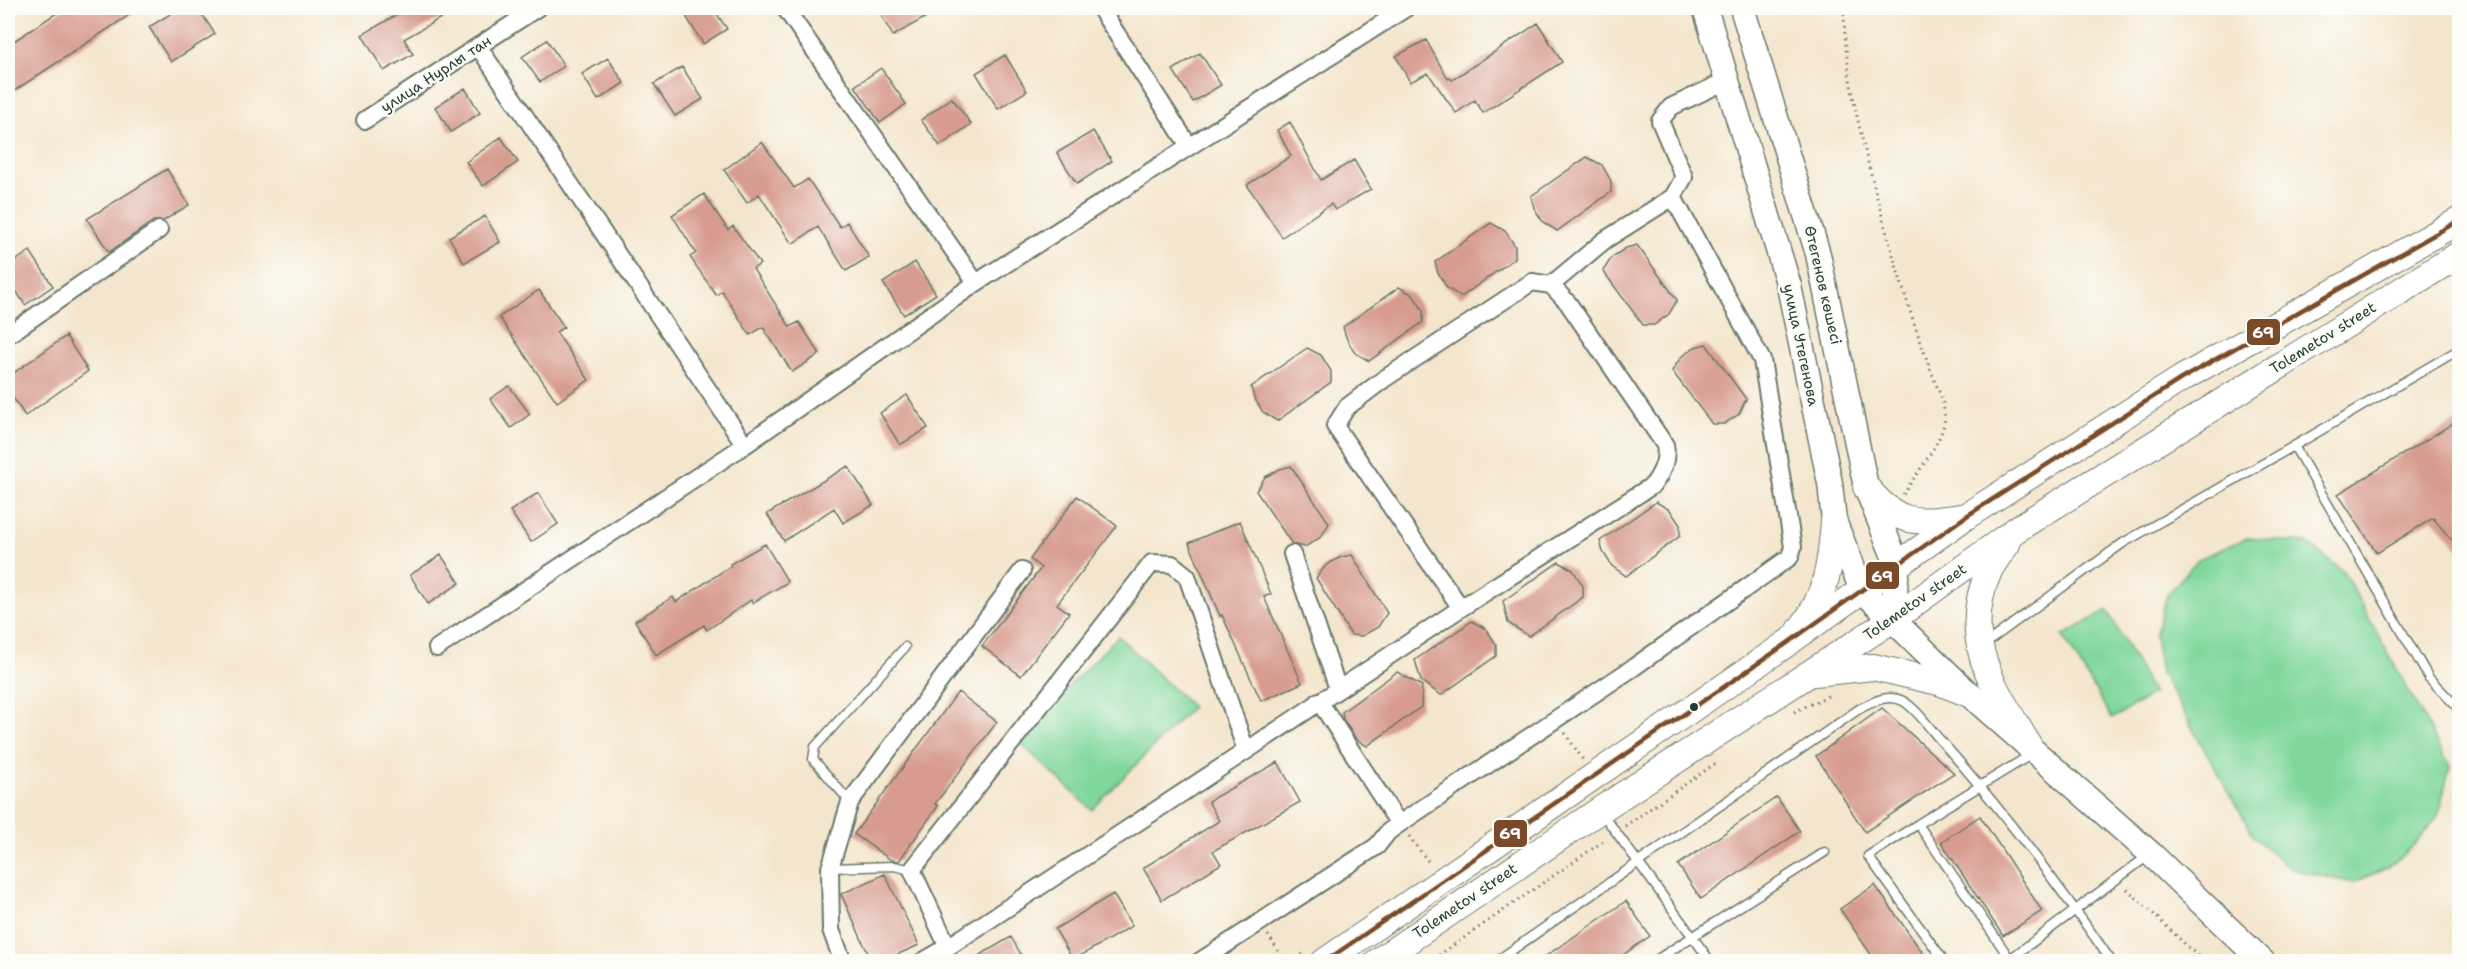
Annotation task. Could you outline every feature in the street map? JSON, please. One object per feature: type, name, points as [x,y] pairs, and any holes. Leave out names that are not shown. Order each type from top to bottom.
[{"type":"main road","name":"улица Утегенова","points":[[1706,8],[1790,286],[1830,483],[1834,521],[1862,590],[1969,694],[2151,854],[2263,962]]},
{"type":"main road","name":"Өтегенов көшесі","points":[[1742,8],[1818,254],[1866,488],[1897,564]]},
{"type":"main road","name":"Tolemetov street","points":[[1324,962],[1789,642],[1965,517],[2181,379],[2460,220]]},
{"type":"main road","name":"Tolemetov street","points":[[1377,962],[1600,810],[1893,619],[2017,529],[2460,254]]},
{"type":"main road","points":[[1866,488],[1881,505],[1920,523],[1965,517]]},
{"type":"main road","points":[[1789,642],[1809,619],[1820,596],[1831,564],[1834,521]]},
{"type":"main road","points":[[2017,529],[1989,570],[1979,604],[1979,648],[1995,688],[2032,749]]},
{"type":"main road","points":[[1893,619],[1897,564]]},
{"type":"main road","points":[[1811,673],[1873,667],[1938,682],[1969,694]]},
{"type":"street","name":"улица Нурлы тан","points":[[365,120],[537,8]]},
{"type":"street","points":[[785,8],[976,283]]},
{"type":"street","points":[[1100,8],[1189,146]]},
{"type":"street","points":[[437,648],[745,445],[976,283],[1400,9]]},
{"type":"street","points":[[478,46],[745,445]]},
{"type":"street","points":[[1551,285],[1605,240],[1673,197],[1684,177],[1660,121],[1671,107],[1728,80]]},
{"type":"street","points":[[1199,962],[1377,846],[1388,832],[1399,824],[1790,557],[1793,547],[1762,360],[1673,197]]},
{"type":"street","points":[[8,335],[159,230]]},
{"type":"street","points":[[922,962],[1461,608],[1653,485],[1665,463],[1667,453],[1665,445],[1568,303],[1551,285],[1532,282],[1384,379],[1347,407],[1335,426],[1461,608]]},
{"type":"street","points":[[1292,554],[1338,689]]},
{"type":"street","points":[[948,947],[912,870],[1152,563],[1172,564],[1187,576],[1246,751]]},
{"type":"street","points":[[843,962],[831,930],[830,868],[850,802],[1022,571]]},
{"type":"street","points":[[1319,701],[1399,824]]},
{"type":"lane","points":[[1979,648],[2123,543],[2460,349]]},
{"type":"lane","points":[[2294,446],[2428,678],[2460,710]]},
{"type":"lane","points":[[850,802],[813,759],[814,747],[905,647]]},
{"type":"lane","points":[[1495,962],[1860,709],[1890,697],[1903,701],[1913,710],[1980,787],[2076,910],[2112,962]]},
{"type":"lane","points":[[1945,962],[1868,856],[1980,787],[2032,749]]},
{"type":"lane","points":[[1600,810],[1711,962]]},
{"type":"lane","points":[[1918,824],[2009,961],[2151,854]]},
{"type":"lane","points":[[1653,962],[1825,852]]},
{"type":"lane","points":[[830,868],[894,866],[912,870]]},
{"type":"lane","points":[[1737,962],[1755,962]]},
{"type":"path","points":[[1844,8],[1844,25],[1859,127],[1893,257],[1942,399],[1944,413],[1939,437],[1893,512]]},
{"type":"path","points":[[1790,713],[1838,691]]},
{"type":"path","points":[[1555,719],[1583,761]]},
{"type":"path","points":[[1429,962],[1722,758]]},
{"type":"path","points":[[1399,824],[1432,866]]},
{"type":"path","points":[[2117,879],[2204,962]]},
{"type":"path","points":[[1259,922],[1285,962]]},
{"type":"green space","points":[[2247,538],[2307,543],[2343,571],[2450,766],[2438,816],[2415,844],[2389,867],[2353,883],[2291,869],[2255,838],[2161,673],[2155,636],[2167,595],[2198,559]]},
{"type":"green space","points":[[2107,610],[2153,694],[2112,719],[2063,636]]},
{"type":"green space","points":[[1118,636],[1192,707],[1092,810],[1017,740]]},
{"type":"building","points":[[64,8],[140,8],[8,95],[8,45]]},
{"type":"building","points":[[180,8],[198,8],[215,34],[171,62],[149,27]]},
{"type":"building","points":[[408,8],[458,8],[404,39],[413,54],[384,71],[362,35]]},
{"type":"building","points":[[681,8],[713,8],[727,29],[703,44]]},
{"type":"building","points":[[877,8],[942,8],[893,36]]},
{"type":"building","points":[[1538,23],[1562,62],[1483,113],[1475,100],[1456,113],[1428,73],[1410,82],[1396,56],[1426,40],[1448,79],[1452,80]]},
{"type":"building","points":[[547,40],[564,66],[540,82],[522,57]]},
{"type":"building","points":[[1200,53],[1221,85],[1193,102],[1173,70]]},
{"type":"building","points":[[1005,55],[1027,91],[998,109],[976,73]]},
{"type":"building","points":[[608,58],[624,83],[598,100],[582,74]]},
{"type":"building","points":[[682,67],[703,99],[675,116],[654,84]]},
{"type":"building","points":[[881,68],[906,104],[880,123],[855,86]]},
{"type":"building","points":[[465,88],[480,113],[451,132],[435,107]]},
{"type":"building","points":[[952,98],[971,124],[940,146],[921,120]]},
{"type":"building","points":[[1290,122],[1321,180],[1354,160],[1371,189],[1335,210],[1331,204],[1282,237],[1247,185],[1291,156],[1277,130]]},
{"type":"building","points":[[1093,131],[1112,161],[1077,184],[1057,153]]},
{"type":"building","points":[[501,137],[518,162],[483,186],[466,162]]},
{"type":"building","points":[[762,142],[794,188],[808,179],[840,227],[847,222],[869,257],[846,271],[818,227],[792,244],[759,194],[747,203],[724,170]]},
{"type":"building","points":[[1587,157],[1602,165],[1611,181],[1611,192],[1557,231],[1543,222],[1534,208],[1531,196]]},
{"type":"building","points":[[167,169],[189,205],[163,221],[153,221],[109,252],[87,219]]},
{"type":"building","points":[[704,194],[728,230],[733,226],[760,264],[753,269],[790,327],[799,322],[820,354],[792,372],[763,327],[750,335],[722,291],[716,295],[690,257],[696,253],[672,215]]},
{"type":"building","points":[[485,216],[500,242],[464,263],[449,237]]},
{"type":"building","points":[[1491,223],[1505,231],[1515,246],[1515,258],[1461,297],[1447,288],[1438,273],[1435,262]]},
{"type":"building","points":[[1637,245],[1677,300],[1669,314],[1654,325],[1643,325],[1603,271],[1612,257],[1626,248]]},
{"type":"building","points":[[30,251],[53,286],[25,305],[8,278],[8,266]]},
{"type":"building","points":[[915,262],[936,294],[904,315],[883,283]]},
{"type":"building","points":[[1399,287],[1413,295],[1423,310],[1423,322],[1369,361],[1354,352],[1343,327]]},
{"type":"building","points":[[539,290],[564,327],[556,332],[589,380],[557,402],[499,317]]},
{"type":"building","points":[[66,336],[88,371],[25,416],[8,390],[8,377]]},
{"type":"building","points":[[1706,344],[1746,399],[1739,414],[1724,424],[1712,424],[1672,371],[1681,357],[1695,347]]},
{"type":"building","points":[[1307,348],[1321,355],[1331,371],[1331,382],[1277,421],[1263,412],[1254,398],[1251,387]]},
{"type":"building","points":[[509,386],[530,414],[511,428],[490,399]]},
{"type":"building","points":[[907,395],[928,428],[900,445],[880,413]]},
{"type":"building","points":[[2460,419],[2460,550],[2433,518],[2377,553],[2338,494]]},
{"type":"building","points":[[848,466],[873,505],[843,523],[834,508],[784,541],[767,514]]},
{"type":"building","points":[[1291,466],[1329,523],[1321,537],[1305,547],[1292,544],[1256,491],[1265,477]]},
{"type":"building","points":[[538,493],[558,524],[531,542],[510,511]]},
{"type":"building","points":[[1077,496],[1117,526],[1057,604],[1069,613],[1021,676],[982,646],[1041,568],[1030,559]]},
{"type":"building","points":[[1656,502],[1670,510],[1680,525],[1680,536],[1626,576],[1612,566],[1603,552],[1600,541]]},
{"type":"building","points":[[1240,521],[1271,594],[1264,597],[1302,683],[1261,701],[1222,615],[1220,616],[1189,543]]},
{"type":"building","points":[[765,544],[788,582],[752,603],[751,600],[707,630],[704,625],[656,655],[635,621],[673,597],[676,602],[731,566],[730,564]]},
{"type":"building","points":[[441,555],[460,583],[428,604],[410,575]]},
{"type":"building","points":[[1352,555],[1387,613],[1378,627],[1362,636],[1351,635],[1316,578],[1326,565],[1341,557]]},
{"type":"building","points":[[1559,562],[1573,570],[1583,586],[1583,597],[1529,636],[1508,623],[1503,601]]},
{"type":"building","points":[[1472,621],[1486,629],[1496,644],[1496,656],[1441,695],[1421,681],[1415,660]]},
{"type":"building","points":[[1397,672],[1422,686],[1421,707],[1367,746],[1356,739],[1343,719],[1342,712]]},
{"type":"building","points":[[958,692],[997,722],[935,804],[938,806],[899,861],[891,860],[854,834]]},
{"type":"building","points":[[1882,708],[1954,773],[1865,832],[1816,756]]},
{"type":"building","points":[[1278,762],[1300,802],[1213,851],[1221,864],[1162,900],[1143,868],[1219,821],[1208,801]]},
{"type":"building","points":[[1777,797],[1800,831],[1701,899],[1678,865]]},
{"type":"building","points":[[1980,816],[2042,911],[2003,936],[1941,842]]},
{"type":"building","points":[[885,874],[919,945],[880,962],[872,962],[841,894]]},
{"type":"building","points":[[1875,885],[1929,962],[1876,962],[1840,909]]},
{"type":"building","points":[[1113,894],[1132,926],[1073,960],[1055,929]]},
{"type":"building","points":[[1626,901],[1650,936],[1613,962],[1537,962]]},
{"type":"building","points":[[1011,937],[1025,962],[968,962]]},
{"type":"transit line","name":"69","points":[[1324,962],[1789,642],[1965,517],[2181,379],[2460,220]]}]
